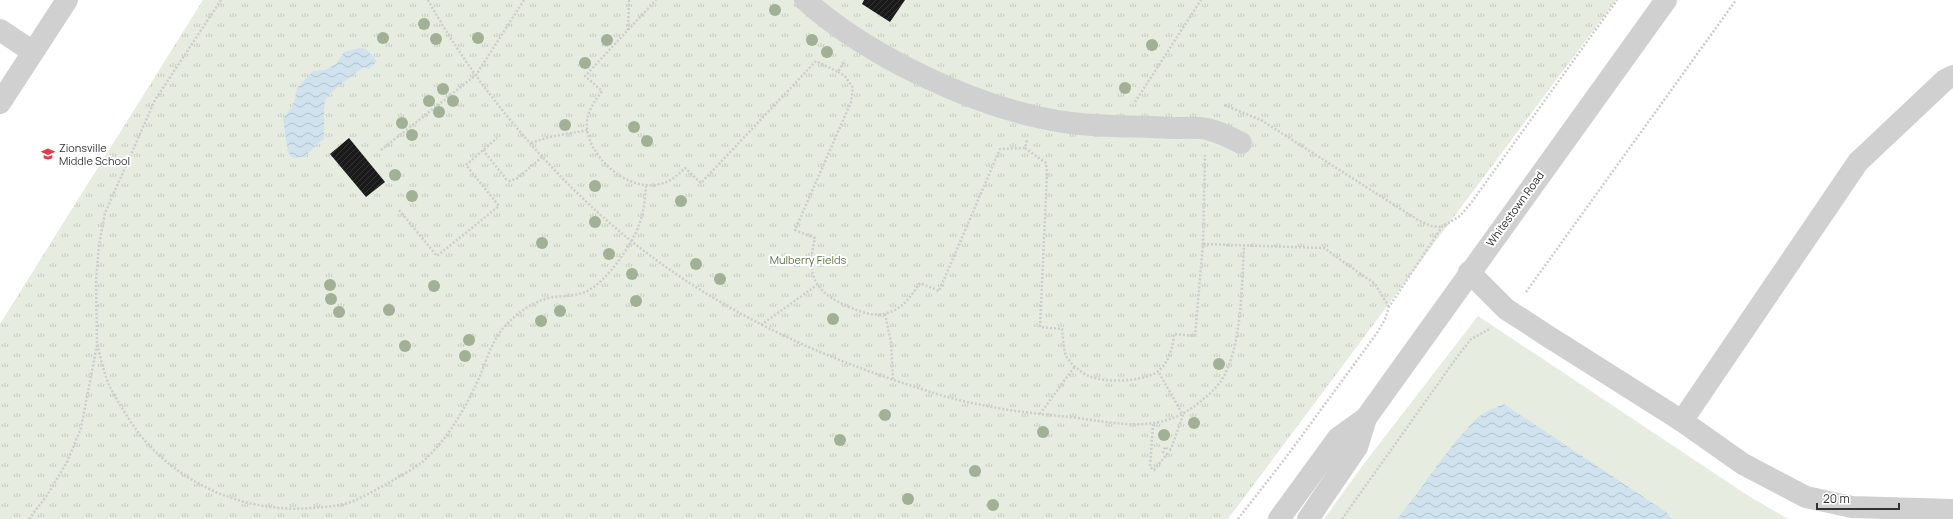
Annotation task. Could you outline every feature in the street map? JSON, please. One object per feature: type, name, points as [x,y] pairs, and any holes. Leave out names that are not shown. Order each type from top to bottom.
[{"type":"street","points":[[0,103],[67,0]]},
{"type":"street","points":[[805,0],[858,41],[908,68],[976,99],[1033,115],[1071,123],[1205,129],[1228,136],[1241,142]]},
{"type":"street","name":"Whitestown Road","points":[[1308,519],[1357,447],[1366,418],[1469,272],[1666,0]]},
{"type":"street","points":[[0,30],[33,52]]},
{"type":"street","points":[[1682,421],[1858,162],[1945,80],[1953,76]]},
{"type":"street","points":[[1469,272],[1506,309],[1682,421],[1743,464],[1806,497],[1852,507],[1953,510]]},
{"type":"street","name":"Whitestown Road","points":[[1279,519],[1338,438],[1366,418]]},
{"type":"path","points":[[29,519],[48,494],[64,468],[81,428],[97,345],[96,280],[99,245],[105,213],[155,100],[220,0]]},
{"type":"path","points":[[428,0],[476,76],[531,143],[598,213],[631,241],[687,282],[762,325],[802,346],[844,363],[893,380],[975,404],[1040,414],[1129,424],[1153,424],[1183,415],[1208,395],[1222,380],[1229,363],[1240,310],[1244,245]]},
{"type":"path","points":[[380,150],[476,76],[524,0]]},
{"type":"path","points":[[628,30],[629,0]]},
{"type":"path","points":[[656,0],[585,76],[602,91],[593,102],[588,114],[588,130],[593,148],[603,161],[631,182],[646,186],[658,185],[667,182],[685,168],[701,183],[816,61],[838,72],[845,76],[853,88],[850,102],[795,230],[815,238],[810,265],[817,285],[826,294],[842,304],[866,313],[885,314],[904,304],[920,283],[939,291],[1000,149],[1025,148],[1046,163],[1047,173],[1040,327],[1062,328],[1063,345],[1067,356],[1075,366],[1089,376],[1103,379],[1139,380],[1158,371],[1168,358],[1173,345],[1174,334],[1195,336],[1203,244],[1205,152]]},
{"type":"path","points":[[1135,102],[1201,0]]},
{"type":"path","points":[[1238,519],[1287,456],[1377,333],[1390,307],[1442,227],[1460,216],[1471,203],[1616,0]]},
{"type":"path","points":[[1342,519],[1457,357],[1471,340],[1495,326],[1506,309],[1530,289],[1736,0]]},
{"type":"path","points":[[838,72],[846,58]]},
{"type":"path","points":[[531,143],[550,137],[588,130]]},
{"type":"path","points":[[1025,148],[1028,135]]},
{"type":"path","points":[[399,210],[437,256],[499,206],[466,165],[497,138]]},
{"type":"path","points":[[483,150],[506,179],[510,181],[518,178],[543,156]]},
{"type":"path","points":[[97,345],[109,386],[146,442],[171,466],[198,484],[227,497],[261,507],[293,510],[323,508],[350,502],[372,492],[421,463],[447,436],[463,410],[479,377],[490,349],[502,328],[517,314],[532,304],[551,298],[585,292],[598,283],[631,241],[639,225],[644,207],[646,186]]},
{"type":"path","points":[[1203,244],[1324,248],[1375,284],[1390,307]]},
{"type":"path","points":[[762,325],[817,285]]},
{"type":"path","points":[[885,314],[890,342],[893,380]]},
{"type":"path","points":[[1040,414],[1075,366]]},
{"type":"path","points":[[1153,424],[1150,467],[1154,470],[1167,454],[1163,452],[1166,447],[1170,450],[1183,415],[1158,371]]},
{"type":"green space","name":"Mulberry Fields","points":[[203,0],[1616,0],[1228,519],[0,519],[0,324]]},
{"type":"green space","points":[[1478,316],[1747,495],[1788,519],[1324,519],[1366,461]]},
{"type":"water","points":[[359,48],[366,49],[377,61],[369,69],[364,67],[355,73],[327,97],[324,104],[324,139],[307,154],[293,158],[288,152],[283,119],[294,103],[297,88],[313,71],[326,70],[337,63],[344,52]]},
{"type":"water","points":[[1504,404],[1666,512],[1672,519],[1397,519],[1444,456],[1475,420],[1489,410]]},
{"type":"building","points":[[864,0],[905,0],[890,22],[862,4]]},
{"type":"building","points":[[349,138],[385,182],[366,197],[330,154]]},
{"type":"place","name":"Zionsville Middle School","points":[[48,154]]}]
